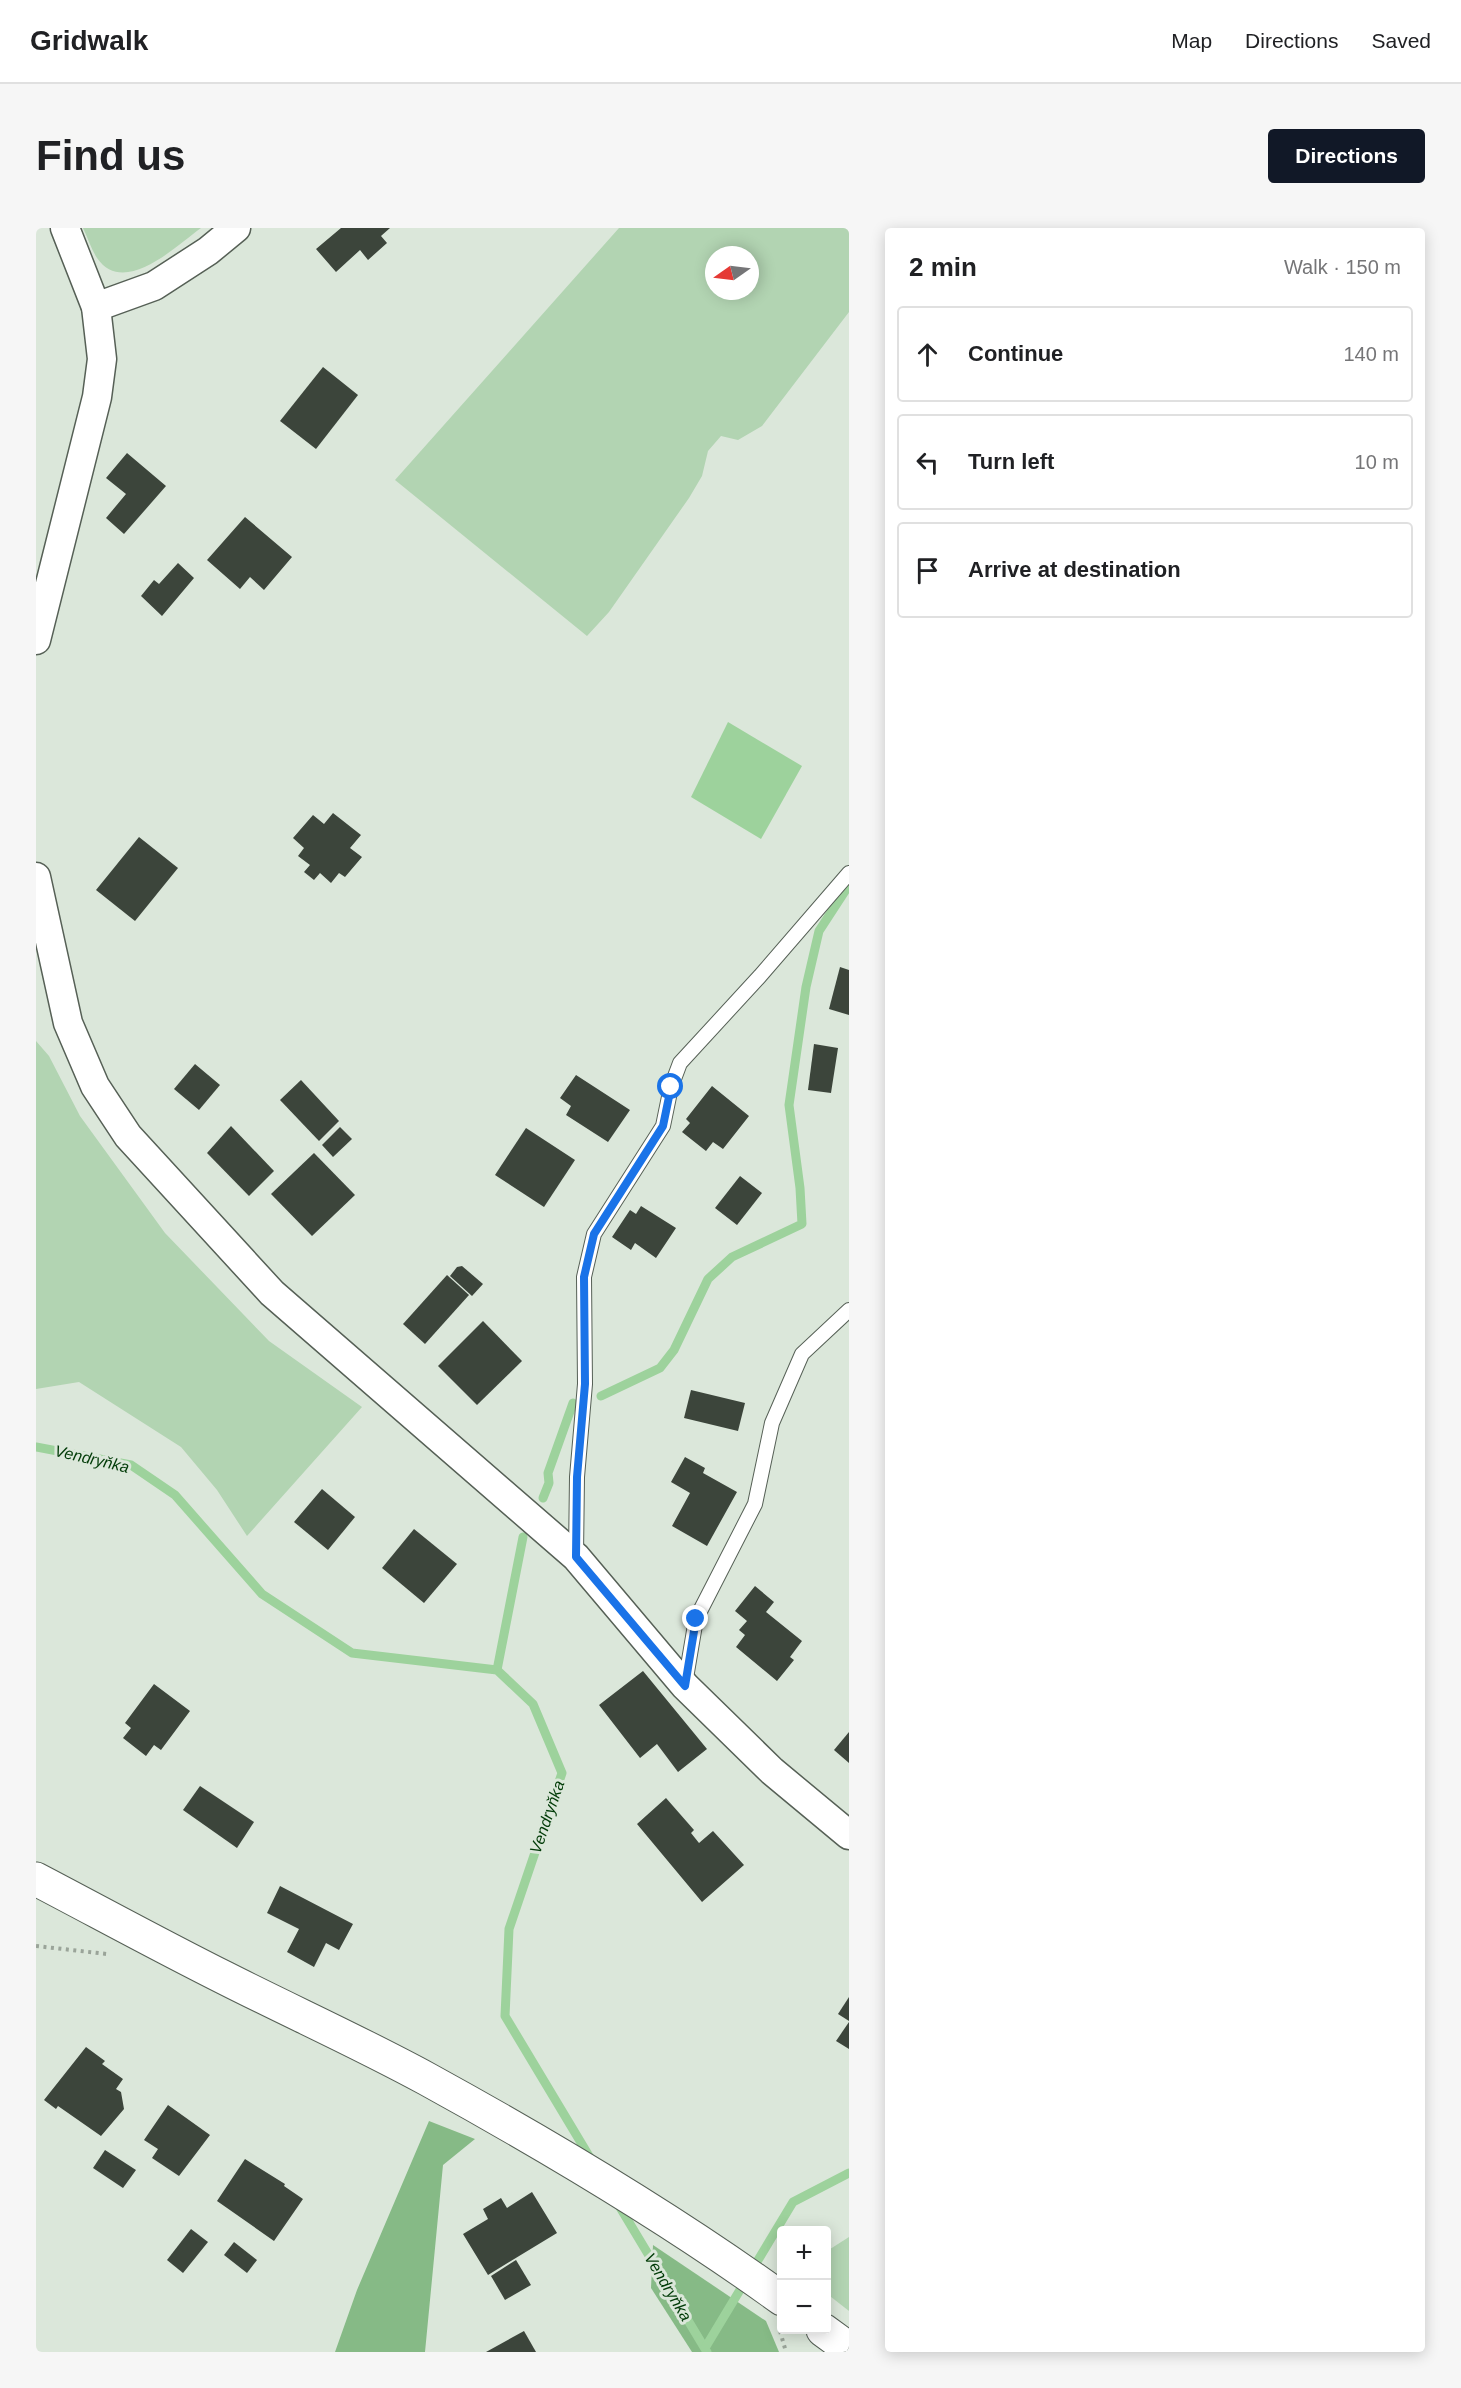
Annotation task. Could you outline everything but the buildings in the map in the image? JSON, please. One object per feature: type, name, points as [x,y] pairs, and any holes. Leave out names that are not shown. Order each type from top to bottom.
[{"type":"street","points":[[36,640],[97,397],[102,359],[96,307],[65,228]]},
{"type":"street","points":[[96,307],[154,286],[208,251],[236,228]]},
{"type":"street","points":[[36,877],[68,1023],[95,1086],[128,1136],[272,1293],[576,1557],[685,1686],[772,1771],[849,1835]]},
{"type":"street","points":[[36,1879],[224,1978],[427,2079],[561,2156],[730,2262],[777,2307]]},
{"type":"street","points":[[828,2334],[849,2349]]},
{"type":"lane","points":[[576,1557],[577,1477],[585,1384],[584,1277],[594,1234],[663,1126],[671,1087],[680,1062],[760,976],[849,873]]},
{"type":"lane","points":[[685,1686],[696,1619],[755,1504],[772,1423],[802,1354],[849,1310]]},
{"type":"path","points":[[36,1946],[99,1954]]},
{"type":"path","points":[[782,2334],[786,2352]]},
{"type":"shaded area","points":[[83,228],[201,228],[149,265],[135,271],[121,272],[108,269],[97,258]]},
{"type":"shaded area","points":[[619,228],[849,228],[849,312],[762,426],[738,440],[721,436],[708,451],[702,476],[689,498],[609,612],[587,636],[395,480]]},
{"type":"shaded area","points":[[728,722],[802,766],[761,839],[691,797]]},
{"type":"shaded area","points":[[36,1041],[49,1056],[80,1116],[165,1233],[269,1341],[362,1407],[247,1536],[217,1490],[181,1447],[79,1382],[36,1389]]},
{"type":"shaded area","points":[[429,2121],[475,2139],[443,2165],[425,2352],[335,2352],[357,2290]]},
{"type":"shaded area","points":[[849,2237],[849,2311],[831,2297],[831,2248]]},
{"type":"shaded area","points":[[653,2245],[766,2321],[779,2352],[692,2352],[651,2288]]},
{"type":"waterway","points":[[601,1396],[660,1368],[674,1350],[708,1279],[732,1257],[802,1224],[800,1188],[789,1105],[806,987],[819,931],[849,885]]},
{"type":"waterway","points":[[543,1498],[549,1483],[548,1473],[573,1403]]},
{"type":"waterway","name":"Vendryňka","points":[[36,1447],[131,1465],[175,1495],[262,1594],[352,1653],[497,1670],[533,1704],[562,1773],[509,1929],[505,2016],[592,2161]]},
{"type":"waterway","points":[[497,1670],[523,1537]]},
{"type":"waterway","points":[[705,2348],[793,2202],[849,2173]]},
{"type":"waterway","name":"Vendryňka","points":[[618,2204],[707,2352]]},
{"type":"route","points":[[671,1087],[663,1126],[594,1234],[584,1277],[585,1384],[577,1477],[576,1557],[685,1686],[696,1619]]}]
